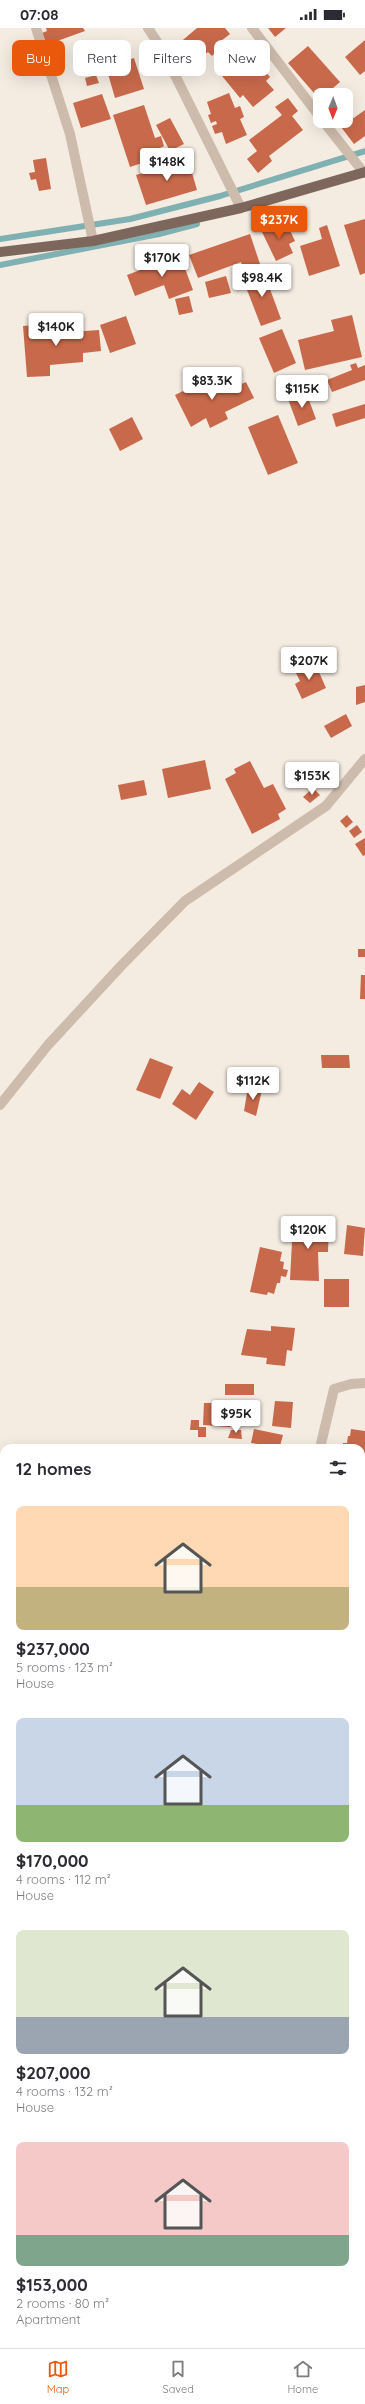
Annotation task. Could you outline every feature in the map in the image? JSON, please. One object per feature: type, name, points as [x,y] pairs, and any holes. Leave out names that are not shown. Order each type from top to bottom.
[{"type":"main road","points":[[0,252],[93,241],[241,208],[364,173]]},
{"type":"street","points":[[36,28],[70,134],[93,241]]},
{"type":"street","points":[[148,28],[163,51],[241,208]]},
{"type":"street","points":[[252,28],[313,108]]},
{"type":"street","points":[[329,128],[364,173]]},
{"type":"street","points":[[0,1105],[48,1045],[121,966],[185,901],[205,885],[254,856],[326,806],[365,759]]},
{"type":"street","points":[[321,1444],[334,1389],[351,1384],[365,1383]]},
{"type":"building","points":[[46,28],[83,28],[85,31],[60,40],[44,40],[42,33],[47,31]]},
{"type":"building","points":[[197,28],[225,28],[230,34],[222,40],[214,40],[214,54],[212,56],[208,52],[206,54],[206,40],[183,40]]},
{"type":"building","points":[[268,28],[286,28],[275,37]]},
{"type":"building","points":[[365,40],[365,71],[360,75],[345,57]]},
{"type":"building","points":[[308,46],[340,82],[333,88],[313,88],[313,92],[288,63]]},
{"type":"building","points":[[134,58],[144,89],[115,98],[109,76],[131,76],[131,59]]},
{"type":"building","points":[[96,76],[99,83],[87,86],[85,78]]},
{"type":"building","points":[[222,76],[270,77],[266,81],[274,90],[253,107],[243,95],[240,98]]},
{"type":"building","points":[[229,93],[235,108],[240,106],[244,117],[240,119],[247,135],[226,144],[222,132],[215,134],[212,126],[217,124],[216,121],[211,123],[208,115],[211,114],[207,102]]},
{"type":"building","points":[[102,94],[111,119],[81,128],[73,103]]},
{"type":"building","points":[[288,98],[298,111],[292,116],[303,130],[269,156],[272,161],[258,173],[247,159],[257,151],[249,140],[282,115],[275,107]]},
{"type":"building","points":[[144,105],[155,138],[161,136],[164,146],[160,148],[163,156],[130,167],[113,115]]},
{"type":"building","points":[[365,110],[365,136],[354,144],[342,128],[353,128],[353,118]]},
{"type":"building","points":[[170,118],[184,144],[170,151],[156,125]]},
{"type":"building","points":[[46,158],[51,189],[39,191],[36,179],[31,180],[29,173],[35,172],[33,160]]},
{"type":"building","points":[[188,159],[197,190],[146,205],[136,175]]},
{"type":"building","points":[[365,219],[365,273],[360,275],[344,225]]},
{"type":"building","points":[[285,220],[295,241],[289,244],[293,253],[276,261],[262,232]]},
{"type":"building","points":[[327,225],[340,266],[309,276],[300,246],[322,239],[319,228]]},
{"type":"building","points":[[250,234],[261,267],[245,273],[241,262],[198,278],[189,255]]},
{"type":"building","points":[[180,255],[193,290],[169,299],[164,285],[135,296],[127,275]]},
{"type":"building","points":[[263,270],[281,319],[261,326],[242,277]]},
{"type":"building","points":[[226,276],[231,293],[209,298],[205,282]]},
{"type":"building","points":[[189,296],[193,312],[179,315],[175,299]]},
{"type":"building","points":[[352,315],[362,357],[305,370],[298,340],[334,331],[331,320]]},
{"type":"building","points":[[126,316],[136,344],[110,353],[100,325]]},
{"type":"building","points":[[70,322],[71,332],[99,330],[101,351],[83,353],[83,362],[50,365],[50,376],[27,377],[23,326],[45,324],[46,335],[51,334],[50,323]]},
{"type":"building","points":[[282,329],[296,363],[274,373],[259,338]]},
{"type":"building","points":[[356,363],[358,368],[365,365],[365,380],[332,392],[327,380],[352,370],[350,365]]},
{"type":"building","points":[[215,375],[223,392],[246,382],[254,398],[225,412],[228,419],[210,428],[206,418],[191,427],[175,395]]},
{"type":"building","points":[[306,392],[316,419],[298,426],[288,399]]},
{"type":"building","points":[[365,404],[365,418],[336,427],[332,414]]},
{"type":"building","points":[[278,415],[298,463],[268,475],[248,427]]},
{"type":"building","points":[[132,417],[143,439],[120,451],[109,429]]},
{"type":"building","points":[[315,663],[326,688],[302,699],[295,684],[300,681],[295,671]]},
{"type":"building","points":[[365,685],[365,702],[356,705],[356,687]]},
{"type":"building","points":[[346,714],[352,726],[331,738],[324,726]]},
{"type":"building","points":[[205,760],[211,789],[168,798],[162,769]]},
{"type":"building","points":[[250,761],[264,788],[273,784],[286,809],[278,814],[280,819],[252,834],[225,779],[236,773],[234,769]]},
{"type":"building","points":[[144,780],[147,795],[121,800],[118,785]]},
{"type":"building","points":[[313,788],[320,795],[310,803],[303,797]]},
{"type":"building","points":[[347,815],[353,822],[346,828],[340,821]]},
{"type":"building","points":[[357,825],[362,832],[354,838],[349,831]]},
{"type":"building","points":[[365,838],[365,855],[363,856],[355,844]]},
{"type":"building","points":[[358,949],[365,949],[365,957],[358,957]]},
{"type":"building","points":[[361,975],[365,975],[365,999],[360,999]]},
{"type":"building","points":[[321,1055],[349,1055],[350,1068],[322,1068]]},
{"type":"building","points":[[150,1058],[173,1067],[160,1099],[136,1090]]},
{"type":"building","points":[[199,1082],[214,1092],[196,1120],[172,1104],[182,1089],[190,1095]]},
{"type":"building","points":[[248,1087],[262,1090],[256,1116],[244,1111]]},
{"type":"building","points":[[293,1223],[329,1224],[328,1252],[318,1252],[319,1281],[290,1280]]},
{"type":"building","points":[[347,1225],[365,1228],[363,1256],[344,1254]]},
{"type":"building","points":[[260,1247],[282,1252],[280,1261],[284,1262],[283,1269],[288,1270],[286,1277],[281,1276],[280,1283],[277,1283],[274,1294],[268,1292],[267,1295],[250,1292]]},
{"type":"building","points":[[324,1279],[349,1279],[349,1307],[324,1307]]},
{"type":"building","points":[[271,1326],[295,1328],[292,1351],[287,1350],[285,1366],[266,1364],[267,1358],[241,1355],[247,1329],[271,1331]]},
{"type":"building","points":[[225,1384],[254,1384],[254,1395],[225,1395]]},
{"type":"building","points":[[275,1401],[293,1402],[291,1428],[272,1426]]},
{"type":"building","points":[[204,1403],[215,1403],[214,1416],[230,1417],[230,1427],[203,1425]]},
{"type":"building","points":[[191,1420],[199,1420],[199,1427],[206,1427],[206,1437],[198,1437],[198,1430],[190,1430]]},
{"type":"building","points":[[254,1429],[283,1435],[281,1444],[251,1443]]},
{"type":"building","points":[[351,1429],[365,1431],[365,1444],[343,1444],[347,1443],[348,1436],[350,1436]]},
{"type":"building","points":[[231,1430],[241,1430],[242,1439],[228,1438]]},
{"type":"waterway","points":[[0,239],[130,219],[220,196],[365,151]]},
{"type":"waterway","points":[[0,265],[159,234],[197,224]]}]
